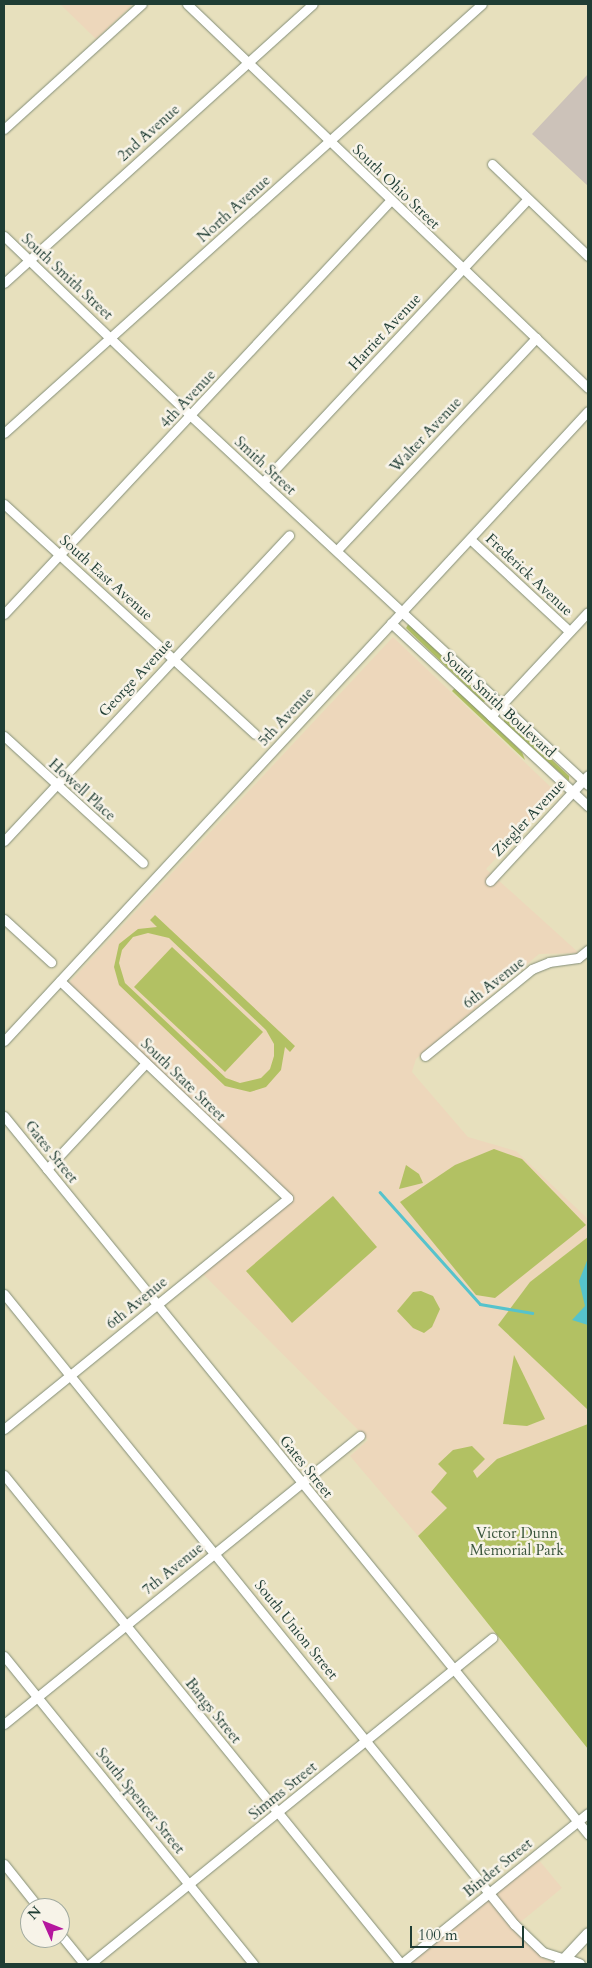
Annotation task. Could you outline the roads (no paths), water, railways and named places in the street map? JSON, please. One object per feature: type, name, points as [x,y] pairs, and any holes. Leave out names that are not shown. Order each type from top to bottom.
[{"type":"street","points":[[4,129],[142,4]]},
{"type":"street","name":"South Ohio Street","points":[[187,4],[390,201],[588,388]]},
{"type":"street","name":"2nd Avenue","points":[[4,283],[313,4]]},
{"type":"street","name":"North Avenue","points":[[4,433],[482,4]]},
{"type":"street","points":[[492,164],[527,200],[588,256]]},
{"type":"street","name":"Harriet Avenue","points":[[263,482],[527,200]]},
{"type":"street","name":"4th Avenue","points":[[4,614],[390,201]]},
{"type":"street","name":"South Smith Street","points":[[4,236],[112,338]]},
{"type":"street","name":"Smith Street","points":[[112,338],[191,416],[403,611]]},
{"type":"street","name":"Walter Avenue","points":[[337,550],[536,338]]},
{"type":"street","name":"5th Avenue","points":[[4,1041],[588,411]]},
{"type":"street","name":"South East Avenue","points":[[4,504],[255,734]]},
{"type":"street","name":"George Avenue","points":[[4,841],[289,535]]},
{"type":"street","name":"Frederick Avenue","points":[[470,540],[569,631]]},
{"type":"street","name":"South Smith Boulevard","points":[[403,611],[501,705],[587,780]]},
{"type":"street","points":[[491,716],[588,612]]},
{"type":"street","name":"South Smith Boulevard","points":[[391,623],[588,806]]},
{"type":"street","name":"Howell Place","points":[[4,736],[142,863]]},
{"type":"street","name":"Ziegler Avenue","points":[[490,880],[573,792],[587,780]]},
{"type":"street","points":[[4,919],[51,962]]},
{"type":"street","name":"6th Avenue","points":[[425,1056],[532,969],[549,962],[578,958],[588,950]]},
{"type":"street","name":"South State Street","points":[[60,981],[288,1198]]},
{"type":"street","points":[[47,1169],[146,1063]]},
{"type":"street","name":"Gates Street","points":[[4,1116],[588,1834]]},
{"type":"street","name":"6th Avenue","points":[[4,1429],[288,1198]]},
{"type":"street","name":"South Union Street","points":[[4,1294],[215,1552],[489,1893],[543,1952],[562,1961],[579,1964]]},
{"type":"street","name":"7th Avenue","points":[[4,1724],[360,1436]]},
{"type":"street","name":"Bangs Street","points":[[4,1475],[401,1964]]},
{"type":"street","name":"Simms Street","points":[[90,1964],[279,1813],[492,1638]]},
{"type":"street","name":"South Spencer Street","points":[[4,1656],[253,1964]]},
{"type":"street","name":"Binder Street","points":[[401,1964],[588,1813]]},
{"type":"street","points":[[4,1864],[31,1898]]},
{"type":"street","points":[[562,1961],[588,1933]]},
{"type":"street","points":[[70,1946],[84,1964]]},
{"type":"water","points":[[588,1258],[588,1325],[572,1320],[585,1306],[579,1281]]},
{"type":"waterway","points":[[380,1192],[480,1304],[532,1313]]},
{"type":"park label","name":"Victor Dunn Memorial Park","points":[[517,1542]]}]
